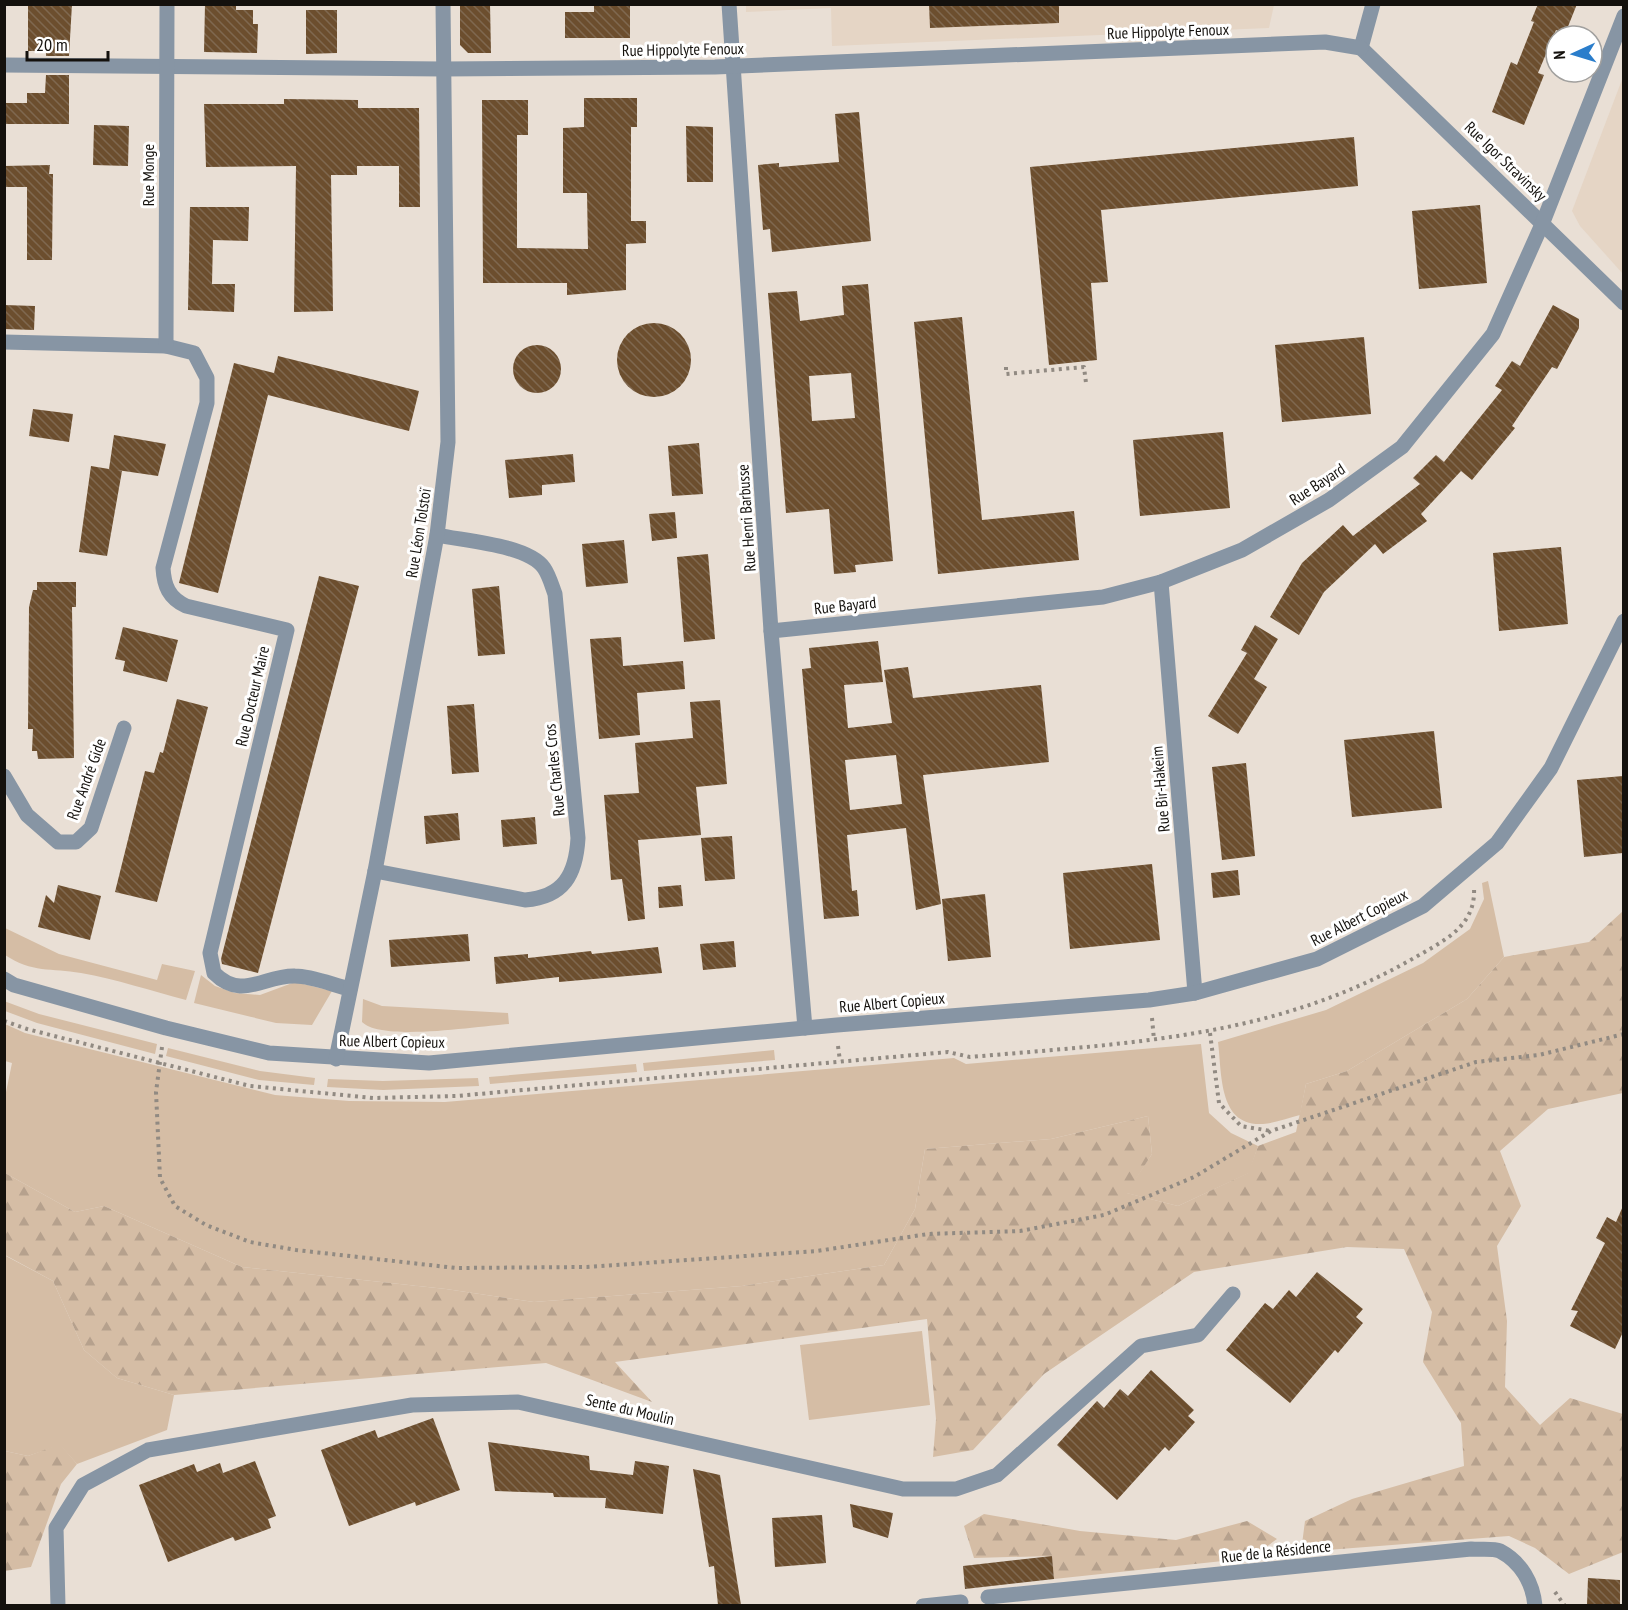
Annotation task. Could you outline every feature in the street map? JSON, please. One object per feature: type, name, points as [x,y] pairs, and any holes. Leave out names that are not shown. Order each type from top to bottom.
[{"type":"street","name":"Rue Monge","points":[[166,346],[167,4]]},
{"type":"street","name":"Rue Léon Tolstoï","points":[[336,1059],[375,872],[437,535],[448,442],[443,4]]},
{"type":"street","name":"Rue Henri Barbusse","points":[[729,4],[771,631],[805,1028]]},
{"type":"street","points":[[1361,48],[1374,4]]},
{"type":"street","name":"Rue Bayard","points":[[771,631],[1103,597],[1161,582],[1260,541],[1329,500],[1402,447],[1493,334],[1543,222],[1623,16]]},
{"type":"street","name":"Rue Hippolyte Fenoux","points":[[4,65],[443,69],[733,67],[1324,42],[1361,48]]},
{"type":"street","name":"Rue Igor Stravinsky","points":[[1361,48],[1543,222],[1623,303]]},
{"type":"street","name":"Rue Docteur Maire","points":[[4,342],[166,346],[194,353],[207,378],[207,394],[163,567],[164,583],[174,600],[186,606],[287,630],[210,953],[214,973],[232,985],[256,986],[280,977],[296,976],[350,989]]},
{"type":"street","name":"Rue Charles Cros","points":[[375,872],[525,900],[542,898],[558,890],[567,879],[577,859],[579,838],[555,594],[550,580],[544,567],[531,556],[437,535]]},
{"type":"street","name":"Rue Bir-Hakeim","points":[[1161,582],[1195,993]]},
{"type":"street","name":"Rue Albert Copieux","points":[[4,979],[14,984],[166,1028],[269,1053],[336,1059],[429,1063],[805,1028],[1149,1000],[1195,993],[1317,959],[1423,906],[1473,864],[1497,843],[1551,768],[1623,621]]},
{"type":"street","name":"Rue André Gide","points":[[4,776],[27,815],[58,842],[76,842],[91,828],[124,728]]},
{"type":"street","name":"Sente du Moulin","points":[[58,1605],[56,1528],[83,1485],[148,1450],[412,1405],[518,1402],[903,1489],[956,1489],[997,1475],[1141,1346],[1198,1335],[1233,1294]]},
{"type":"street","name":"Rue de la Résidence","points":[[988,1597],[1471,1549],[1499,1550],[1520,1566],[1533,1589],[1535,1605]]},
{"type":"street","points":[[923,1605],[961,1602]]},
{"type":"path","points":[[1006,367],[1006,374],[1084,367],[1086,382]]},
{"type":"path","points":[[1271,1131],[1241,1126],[1219,1103],[1210,1033],[1294,1012],[1377,980],[1451,937],[1466,923],[1475,903],[1473,864]]},
{"type":"path","points":[[159,1063],[156,1092],[160,1178],[175,1206],[206,1225],[250,1242],[296,1250],[456,1268],[587,1267],[817,1251],[927,1234],[1020,1231],[1104,1215],[1194,1177],[1271,1131],[1476,1062],[1539,1056],[1623,1034]]},
{"type":"shaded area","points":[[746,5],[1274,5],[1269,28],[832,46],[831,8],[746,12]]},
{"type":"shaded area","points":[[1623,77],[1624,274],[1580,226],[1572,211]]},
{"type":"green space","points":[[1488,881],[1504,957],[1467,999],[1347,1071],[1306,1084],[1300,1115],[1263,1124],[1248,1123],[1238,1117],[1230,1108],[1225,1096],[1218,1042],[1326,1010],[1423,963],[1470,929],[1484,899],[1482,883]]},
{"type":"green space","points":[[1623,911],[1623,1093],[1548,1109],[1500,1151],[1521,1206],[1497,1246],[1507,1321],[1505,1387],[1540,1425],[1570,1398],[1623,1414],[1623,1552],[1569,1574],[1535,1548],[1509,1536],[1301,1552],[1305,1521],[1352,1499],[1464,1466],[1461,1423],[1423,1362],[1432,1312],[1404,1249],[1347,1247],[1194,1272],[1044,1374],[973,1450],[933,1457],[936,1419],[927,1319],[615,1362],[652,1402],[546,1363],[174,1395],[117,1378],[84,1350],[53,1281],[5,1255],[5,1173],[75,1212],[104,1206],[242,1267],[446,1289],[534,1302],[742,1286],[884,1265],[915,1209],[925,1149],[1051,1139],[1148,1116],[1152,1154],[1127,1193],[1178,1206],[1248,1173],[1258,1146],[1296,1132],[1306,1084],[1347,1071],[1467,999],[1504,957],[1589,942]]},
{"type":"green space","points":[[5,928],[59,954],[157,980],[162,964],[195,971],[186,1000],[94,976],[24,965],[5,955]]},
{"type":"green space","points":[[201,975],[215,986],[235,993],[260,995],[295,982],[332,991],[312,1025],[276,1023],[194,1003]]},
{"type":"green space","points":[[363,999],[382,1006],[508,1013],[509,1024],[431,1031],[389,1031],[373,1028],[362,1022]]},
{"type":"green space","points":[[4,1001],[39,1014],[157,1044],[155,1054],[37,1023],[5,1011]]},
{"type":"green space","points":[[5,1024],[25,1033],[275,1095],[349,1101],[445,1102],[954,1058],[966,1064],[1201,1044],[1209,1113],[1231,1133],[1258,1146],[1249,1173],[1178,1206],[1126,1193],[1152,1154],[1148,1116],[1051,1139],[925,1149],[915,1209],[884,1265],[742,1286],[534,1302],[446,1289],[242,1267],[104,1206],[75,1212],[5,1173],[5,1097],[12,1063],[5,1061]]},
{"type":"green space","points":[[168,1048],[260,1071],[315,1078],[314,1085],[259,1080],[166,1056]]},
{"type":"green space","points":[[774,1050],[775,1060],[644,1071],[643,1063]]},
{"type":"green space","points":[[636,1064],[637,1072],[490,1084],[489,1077]]},
{"type":"green space","points":[[478,1078],[479,1086],[383,1090],[327,1087],[328,1079],[383,1081]]},
{"type":"green space","points":[[4,1255],[53,1281],[84,1350],[117,1378],[174,1395],[167,1430],[77,1464],[60,1445],[28,1456],[5,1451]]},
{"type":"green space","points":[[922,1331],[930,1405],[809,1420],[800,1345]]},
{"type":"green space","points":[[60,1444],[77,1464],[61,1484],[31,1567],[5,1571],[5,1451],[28,1456]]},
{"type":"green space","points":[[984,1514],[1080,1531],[1176,1540],[1247,1521],[1277,1539],[1251,1558],[1054,1579],[1052,1556],[974,1558],[964,1526]]},
{"type":"building","points":[[28,4],[72,4],[69,56],[46,56],[46,51],[28,51]]},
{"type":"building","points":[[205,4],[236,4],[236,10],[253,10],[253,24],[258,24],[257,53],[204,52]]},
{"type":"building","points":[[460,4],[490,4],[491,53],[468,53],[460,45]]},
{"type":"building","points":[[594,4],[630,4],[630,38],[565,38],[565,12],[594,12]]},
{"type":"building","points":[[929,4],[1059,4],[1059,23],[930,28]]},
{"type":"building","points":[[1538,4],[1577,4],[1569,24],[1544,24],[1544,59],[1538,73],[1544,75],[1524,125],[1492,112],[1511,62],[1517,65],[1534,22],[1531,21]]},
{"type":"building","points":[[306,10],[337,10],[337,53],[306,54]]},
{"type":"building","points":[[46,75],[69,75],[69,124],[4,124],[4,103],[27,103],[27,93],[45,93]]},
{"type":"building","points":[[584,98],[637,98],[637,127],[631,127],[631,221],[646,221],[646,243],[626,244],[626,290],[567,295],[567,283],[483,283],[482,100],[528,100],[528,135],[517,135],[517,248],[588,249],[587,193],[563,193],[563,128],[584,127]]},
{"type":"building","points":[[284,99],[358,100],[358,108],[419,108],[420,207],[399,207],[399,166],[357,166],[357,175],[331,175],[333,311],[294,312],[296,166],[206,167],[204,104],[284,104]]},
{"type":"building","points":[[859,112],[871,241],[772,252],[770,229],[763,230],[758,165],[779,163],[779,167],[839,162],[835,114]]},
{"type":"building","points":[[94,125],[129,126],[128,166],[93,165]]},
{"type":"building","points":[[686,126],[713,127],[713,182],[687,182]]},
{"type":"building","points":[[1354,137],[1358,186],[1101,210],[1108,282],[1091,283],[1097,360],[1049,365],[1030,167]]},
{"type":"building","points":[[50,165],[49,174],[53,174],[52,260],[27,260],[27,187],[4,187],[4,166]]},
{"type":"building","points":[[1480,205],[1487,283],[1419,289],[1412,211]]},
{"type":"building","points":[[190,207],[249,207],[248,241],[213,240],[212,284],[235,284],[234,312],[188,310]]},
{"type":"building","points":[[868,284],[893,561],[855,565],[856,572],[834,574],[829,509],[786,513],[768,293],[797,291],[800,321],[844,315],[842,286]],"holes":[[[851,373],[855,418],[812,421],[809,376]]]},
{"type":"building","points":[[4,305],[35,306],[34,330],[4,329]]},
{"type":"building","points":[[1553,305],[1579,319],[1579,328],[1557,369],[1552,367],[1512,426],[1515,428],[1472,480],[1461,471],[1421,514],[1427,521],[1383,554],[1375,544],[1324,592],[1299,635],[1270,617],[1302,563],[1343,525],[1353,536],[1420,484],[1413,478],[1436,455],[1444,462],[1502,390],[1495,386],[1512,361],[1520,366]]},
{"type":"building","points":[[962,317],[982,520],[1074,511],[1079,560],[938,574],[914,322]]},
{"type":"building","points":[[654,323],[675,329],[685,339],[691,360],[685,381],[675,391],[654,397],[633,391],[623,381],[617,360],[623,339],[633,329]]},
{"type":"building","points":[[1364,337],[1371,414],[1282,422],[1275,345]]},
{"type":"building","points":[[532,345],[542,345],[554,352],[561,364],[561,374],[554,386],[542,393],[532,393],[517,382],[513,374],[513,364],[524,349]]},
{"type":"building","points":[[278,356],[419,391],[409,431],[268,395],[218,593],[179,583],[234,363],[274,373]]},
{"type":"building","points":[[33,409],[73,414],[69,442],[29,436]]},
{"type":"building","points":[[1223,432],[1230,508],[1140,516],[1133,440]]},
{"type":"building","points":[[114,435],[166,444],[158,476],[117,470],[122,471],[107,556],[79,552],[91,466],[109,469]]},
{"type":"building","points":[[699,443],[703,494],[672,496],[668,446]]},
{"type":"building","points":[[573,454],[575,482],[542,485],[542,495],[509,498],[505,460]]},
{"type":"building","points":[[675,512],[677,538],[652,541],[649,514]]},
{"type":"building","points":[[624,540],[628,583],[586,587],[582,544]]},
{"type":"building","points":[[1561,547],[1568,624],[1499,631],[1493,553]]},
{"type":"building","points":[[708,554],[715,639],[684,642],[677,557]]},
{"type":"building","points":[[319,576],[359,586],[258,973],[222,964],[221,959]]},
{"type":"building","points":[[37,582],[76,582],[76,607],[72,607],[74,758],[38,759],[37,751],[32,751],[33,729],[28,729],[29,607],[33,590],[37,590]]},
{"type":"building","points":[[499,586],[505,654],[478,656],[472,589]]},
{"type":"building","points":[[1255,625],[1278,639],[1254,679],[1267,687],[1238,734],[1208,716],[1247,653],[1241,650]]},
{"type":"building","points":[[123,627],[178,640],[167,682],[123,671],[125,661],[115,659]]},
{"type":"building","points":[[621,637],[623,666],[683,661],[685,689],[637,693],[640,735],[599,739],[590,639]]},
{"type":"building","points":[[878,641],[883,682],[844,685],[848,728],[892,723],[884,670],[908,667],[913,698],[1041,685],[1049,762],[923,775],[941,904],[916,910],[906,828],[847,835],[852,891],[857,890],[859,916],[824,919],[802,669],[811,668],[809,648]],"holes":[[[896,755],[902,804],[850,810],[845,760]]]},
{"type":"building","points":[[177,699],[208,707],[157,902],[115,892],[145,771],[154,773],[160,752],[163,753]]},
{"type":"building","points":[[720,700],[727,784],[696,787],[701,835],[638,840],[645,919],[628,921],[622,879],[611,880],[604,795],[639,793],[635,743],[693,738],[690,702]]},
{"type":"building","points":[[474,704],[479,772],[452,774],[447,706]]},
{"type":"building","points":[[1434,731],[1442,808],[1352,817],[1344,740]]},
{"type":"building","points":[[1246,763],[1255,856],[1222,860],[1212,767]]},
{"type":"building","points":[[1623,776],[1623,853],[1584,857],[1577,780]]},
{"type":"building","points":[[458,813],[460,840],[426,844],[424,816]]},
{"type":"building","points":[[535,817],[537,844],[503,847],[501,820]]},
{"type":"building","points":[[732,836],[735,879],[705,881],[701,838]]},
{"type":"building","points":[[1152,864],[1160,940],[1070,949],[1063,873]]},
{"type":"building","points":[[1238,870],[1240,895],[1213,898],[1211,873]]},
{"type":"building","points":[[58,885],[101,896],[90,940],[38,927],[46,895],[54,903]]},
{"type":"building","points":[[681,885],[683,906],[659,908],[658,887]]},
{"type":"building","points":[[985,894],[991,957],[948,961],[942,899]]},
{"type":"building","points":[[468,934],[470,961],[391,967],[389,940]]},
{"type":"building","points":[[734,941],[736,967],[703,970],[700,944]]},
{"type":"building","points":[[658,947],[662,973],[559,982],[559,977],[496,984],[494,957],[528,954],[528,958]]},
{"type":"building","points":[[1623,1206],[1623,1332],[1615,1349],[1570,1326],[1578,1311],[1571,1310],[1605,1243],[1596,1238],[1607,1217],[1616,1222]]},
{"type":"building","points":[[1317,1272],[1363,1309],[1356,1317],[1363,1323],[1338,1353],[1335,1350],[1290,1403],[1226,1350],[1265,1303],[1273,1309],[1289,1290],[1296,1297]]},
{"type":"building","points":[[1151,1370],[1194,1410],[1188,1416],[1195,1422],[1169,1451],[1165,1447],[1117,1500],[1057,1445],[1097,1401],[1104,1408],[1120,1389],[1128,1396]]},
{"type":"building","points":[[433,1418],[460,1490],[416,1506],[415,1502],[349,1526],[321,1450],[375,1430],[378,1438]]},
{"type":"building","points":[[488,1442],[589,1456],[590,1470],[633,1475],[635,1461],[669,1466],[663,1514],[605,1508],[606,1498],[554,1497],[553,1493],[495,1491]]},
{"type":"building","points":[[255,1461],[276,1516],[268,1519],[271,1528],[235,1541],[233,1537],[168,1562],[139,1485],[194,1464],[197,1472],[220,1463],[223,1473]]},
{"type":"building","points":[[693,1469],[720,1475],[741,1605],[718,1605],[714,1566],[709,1567]]},
{"type":"building","points":[[850,1504],[893,1513],[888,1538],[853,1527]]},
{"type":"building","points":[[822,1515],[826,1563],[775,1567],[772,1518]]},
{"type":"building","points":[[1052,1556],[1054,1579],[965,1589],[963,1566]]},
{"type":"building","points":[[1588,1578],[1620,1580],[1620,1605],[1587,1605]]}]
